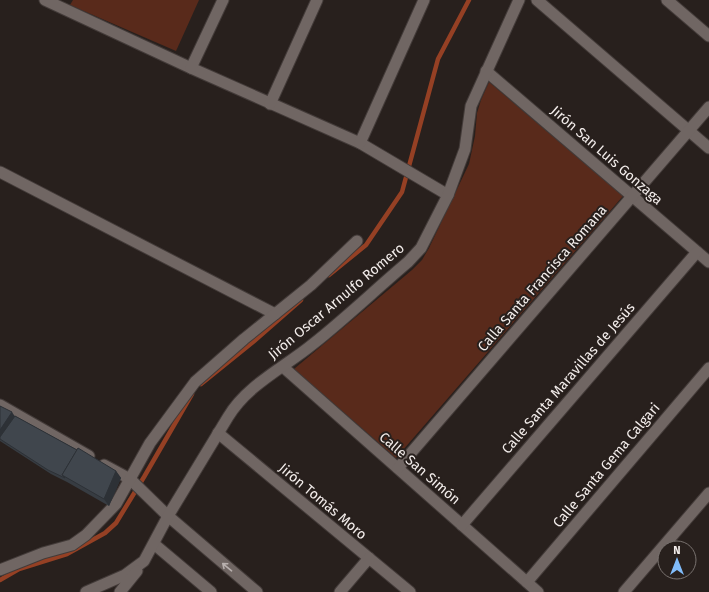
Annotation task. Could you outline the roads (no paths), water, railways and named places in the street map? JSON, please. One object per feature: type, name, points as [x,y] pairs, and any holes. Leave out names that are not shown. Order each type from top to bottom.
[{"type":"street","points":[[45,0],[60,3],[191,68],[360,143],[448,195]]},
{"type":"street","points":[[191,68],[223,0]]},
{"type":"street","points":[[270,104],[317,0]]},
{"type":"street","points":[[360,143],[424,0]]},
{"type":"street","name":"Jirón Oscar Arnulfo Romero","points":[[86,592],[125,575],[144,561],[168,516],[218,433],[238,403],[256,387],[313,344],[408,262],[421,248],[448,195],[465,149],[471,106],[519,0]]},
{"type":"street","points":[[537,0],[709,148]]},
{"type":"street","points":[[667,0],[709,36]]},
{"type":"street","name":"Jirón San Luis Gonzaga","points":[[486,71],[709,262]]},
{"type":"street","name":"Calla Santa Francisca Romana","points":[[398,468],[709,107]]},
{"type":"street","points":[[0,172],[275,314]]},
{"type":"street","points":[[0,570],[43,553],[72,545],[86,535],[116,504],[150,443],[195,382],[244,339],[311,285],[357,241]]},
{"type":"street","name":"Calle Santa Maravillas de Jesús","points":[[462,525],[697,252]]},
{"type":"street","name":"Calle San Simón","points":[[283,367],[538,592]]},
{"type":"street","name":"Calle Santa Gema Calgari","points":[[527,582],[709,368]]},
{"type":"street","points":[[0,405],[130,479],[168,516],[257,592]]},
{"type":"street","name":"Jirón Tomás Moro","points":[[218,433],[410,592]]},
{"type":"street","points":[[624,592],[709,493]]},
{"type":"street","points":[[154,544],[211,592]]},
{"type":"street","points":[[340,592],[369,558]]},
{"type":"street","points":[[120,592],[144,561]]},
{"type":"waterway","points":[[329,275],[366,245],[402,192],[438,59],[469,0]]},
{"type":"waterway","points":[[201,384],[253,342],[301,300]]},
{"type":"waterway","points":[[0,580],[19,569],[67,554],[105,533],[116,523],[192,394]]}]
